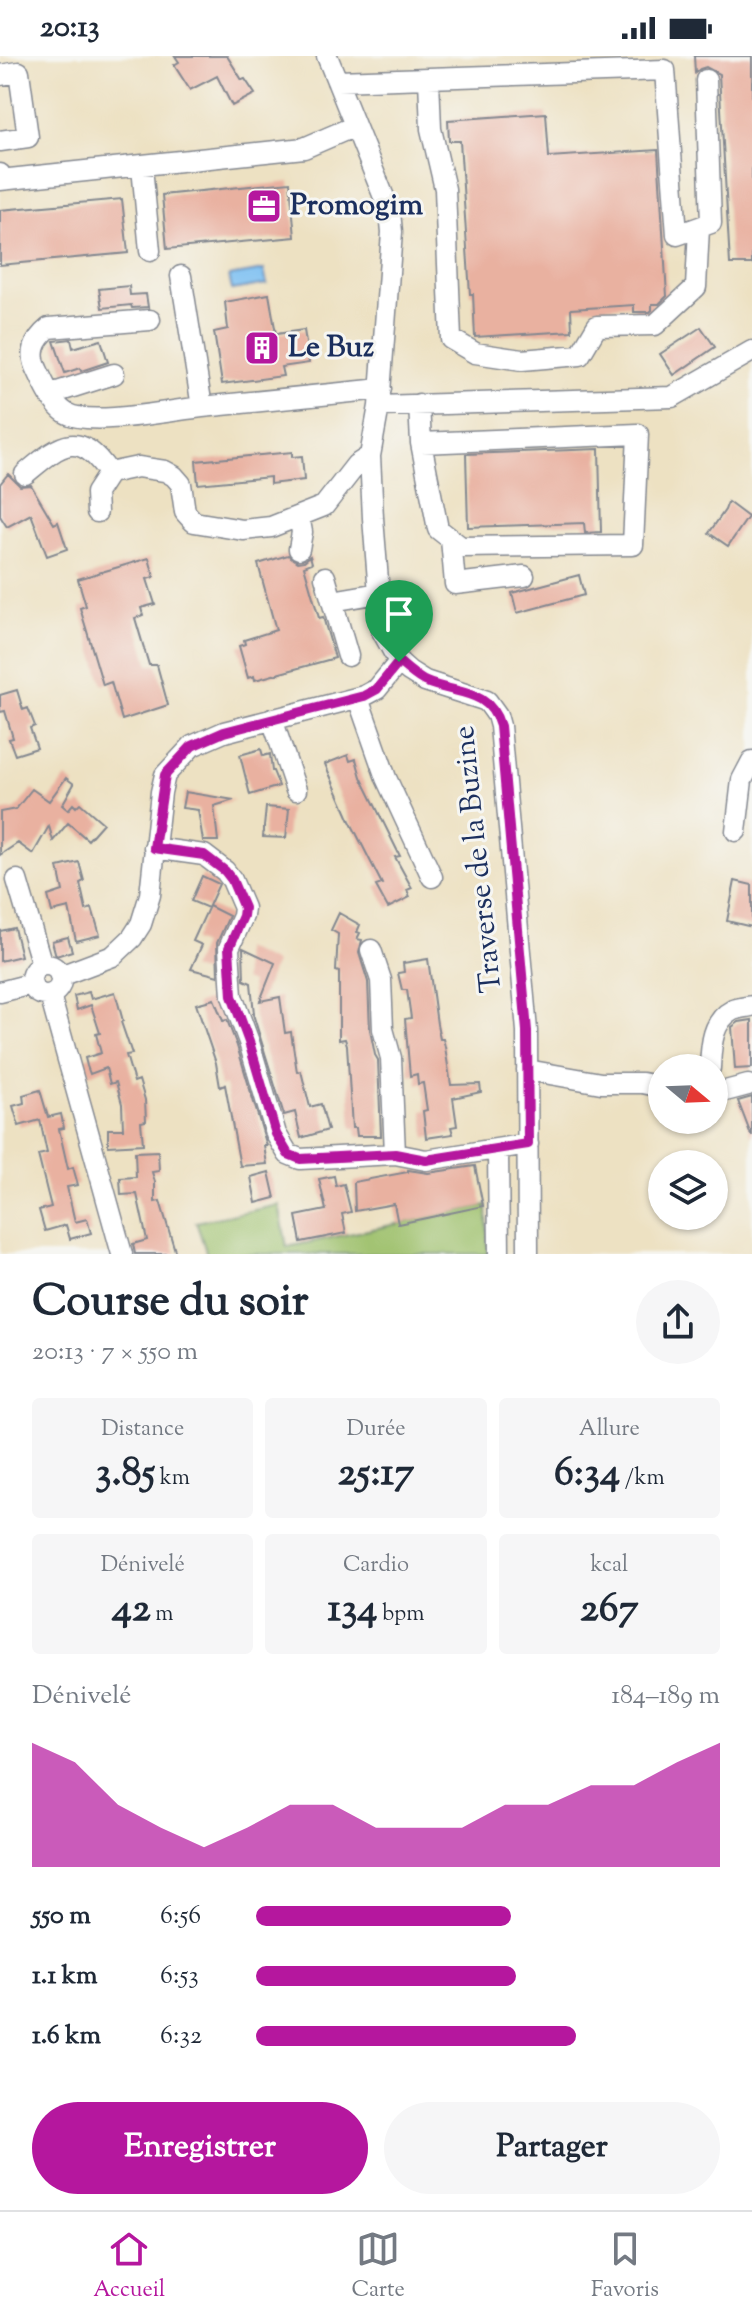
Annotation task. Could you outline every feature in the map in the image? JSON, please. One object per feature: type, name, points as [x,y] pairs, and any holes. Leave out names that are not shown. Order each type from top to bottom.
[{"type":"street","points":[[17,880],[51,971],[60,984],[50,995],[42,995],[31,984],[31,976],[36,969],[51,971],[113,956],[132,938],[141,924],[150,895],[165,775],[192,746],[224,732],[358,698],[377,689],[399,662],[382,631],[370,456],[380,397],[392,232],[390,212],[327,56]]},
{"type":"street","points":[[0,141],[28,137],[14,68]]},
{"type":"street","points":[[337,81],[665,70],[677,235],[711,223],[706,80]]},
{"type":"street","points":[[429,79],[431,129],[445,189],[451,339],[475,353],[522,360],[580,355],[597,326],[655,325],[696,287],[699,228]]},
{"type":"street","points":[[0,174],[0,180],[304,148],[355,126]]},
{"type":"street","points":[[142,167],[150,251]]},
{"type":"street","points":[[181,276],[202,407]]},
{"type":"street","points":[[150,320],[49,328],[37,337],[32,354],[37,370],[56,404],[67,413],[85,418],[109,418],[202,407],[380,397],[419,404],[672,397],[752,351]]},
{"type":"street","points":[[51,394],[114,374]]},
{"type":"street","points":[[419,404],[421,443],[438,529],[461,547],[633,545],[638,434],[421,443]]},
{"type":"street","points":[[25,474],[53,451],[74,444],[84,446],[97,456],[109,473]]},
{"type":"street","points":[[97,512],[96,493],[109,473],[138,467],[165,471],[174,476],[181,484],[185,512],[194,522],[243,530],[271,527],[324,506],[356,465],[370,456]]},
{"type":"street","points":[[299,516],[302,532],[299,549]]},
{"type":"street","points":[[451,539],[455,584],[524,576]]},
{"type":"street","points":[[325,577],[348,656]]},
{"type":"street","points":[[332,601],[379,593]]},
{"type":"street","name":"Traverse de la Buzine","points":[[399,662],[425,681],[487,701],[497,715],[500,726],[527,1031],[528,1254]]},
{"type":"street","points":[[358,698],[386,778],[432,877]]},
{"type":"street","points":[[272,719],[296,790]]},
{"type":"street","points":[[736,831],[742,780],[752,761]]},
{"type":"street","points":[[154,848],[204,855],[232,880],[244,908],[229,948],[232,996],[276,1134],[288,1154],[300,1159],[395,1154],[426,1160],[528,1144]]},
{"type":"street","points":[[371,950],[381,980],[383,1029],[391,1058],[395,1154]]},
{"type":"street","points":[[0,992],[31,984]]},
{"type":"street","points":[[50,995],[122,1254]]},
{"type":"street","points":[[710,1054],[711,1038],[720,1023],[731,1011],[752,1006]]},
{"type":"street","points":[[527,1070],[601,1083],[648,1084]]},
{"type":"street","points":[[728,1090],[748,1085]]},
{"type":"street","points":[[498,1149],[499,1254]]},
{"type":"green space","points":[[279,1205],[287,1247],[487,1205],[488,1254],[207,1254],[196,1222]]},
{"type":"water","points":[[264,270],[267,284],[232,290],[229,276]]},
{"type":"building","points":[[175,56],[227,56],[255,94],[232,106],[217,76],[190,90],[174,65],[179,62]]},
{"type":"building","points":[[694,56],[752,56],[752,264],[730,264],[719,74],[706,67],[695,73]]},
{"type":"building","points":[[546,113],[549,157],[658,150],[667,296],[659,304],[652,304],[650,312],[634,312],[634,305],[571,309],[572,331],[475,337],[460,141],[449,141],[448,120]]},
{"type":"building","points":[[290,182],[295,237],[167,249],[162,195]]},
{"type":"building","points":[[122,199],[128,253],[0,265],[0,210]]},
{"type":"building","points":[[129,286],[130,295],[146,294],[148,307],[102,308],[99,289]]},
{"type":"building","name":"Le Buz","points":[[269,294],[276,334],[304,330],[309,363],[281,367],[283,376],[222,384],[214,332],[228,329],[225,302]]},
{"type":"building","points":[[701,327],[715,347],[674,375],[660,354]]},
{"type":"building","points":[[71,339],[73,348],[101,340],[108,362],[65,373],[54,341]]},
{"type":"building","points":[[599,449],[601,532],[585,533],[584,523],[468,527],[466,454]]},
{"type":"building","points":[[292,452],[292,457],[302,456],[304,480],[270,484],[270,477],[198,484],[196,461]]},
{"type":"building","points":[[8,474],[20,486],[31,485],[54,524],[58,522],[67,549],[47,556],[31,514],[7,527],[0,516],[0,484]]},
{"type":"building","points":[[728,502],[748,517],[728,546],[709,533]]},
{"type":"building","points":[[288,555],[298,562],[310,556],[312,563],[304,566],[335,658],[255,680],[254,676],[248,678],[239,646],[245,644],[244,640],[276,630],[258,564]]},
{"type":"building","points":[[149,558],[154,577],[147,579],[155,604],[141,608],[143,615],[135,618],[149,665],[157,665],[168,705],[122,720],[111,682],[103,685],[80,608],[86,606],[78,579]]},
{"type":"building","points":[[579,575],[584,595],[517,613],[512,593]]},
{"type":"building","points":[[17,690],[23,710],[28,708],[35,726],[30,728],[37,748],[15,755],[5,711],[0,712],[0,695]]},
{"type":"building","points":[[261,749],[263,756],[270,754],[272,771],[279,786],[250,795],[240,755]]},
{"type":"building","points":[[348,755],[350,761],[356,759],[361,777],[400,856],[395,857],[412,888],[407,890],[410,897],[388,908],[376,886],[382,884],[325,764]]},
{"type":"building","points":[[66,778],[74,784],[62,805],[68,810],[73,804],[76,807],[80,803],[103,823],[88,840],[68,823],[53,841],[49,826],[33,854],[18,843],[0,855],[0,812],[16,809],[32,789],[49,801]]},
{"type":"building","points":[[185,792],[234,800],[214,806],[218,841],[203,841],[198,810],[182,808]]},
{"type":"building","points":[[266,807],[289,809],[286,838],[263,837]]},
{"type":"building","points":[[79,862],[86,910],[92,908],[100,935],[76,941],[69,908],[52,912],[48,896],[63,891],[58,867]]},
{"type":"building","points":[[202,876],[219,884],[208,908],[191,901]]},
{"type":"building","points":[[735,881],[752,885],[752,927],[727,921]]},
{"type":"building","points":[[209,906],[229,916],[217,943],[218,976],[191,969],[202,945],[193,941]]},
{"type":"building","points":[[339,913],[360,925],[357,939],[362,940],[359,953],[368,982],[370,1030],[378,1060],[381,1136],[357,1136],[356,1128],[352,1128],[347,1045],[345,1039],[339,1040],[338,934],[331,930]]},
{"type":"building","points":[[14,928],[21,956],[0,961],[0,931]]},
{"type":"building","points":[[68,937],[72,951],[56,956],[52,941]]},
{"type":"building","points":[[243,948],[275,963],[260,1001],[280,997],[285,1033],[291,1032],[297,1072],[301,1071],[310,1107],[321,1104],[328,1130],[301,1138],[295,1112],[284,1115],[253,1014],[251,983],[244,980]]},
{"type":"building","points":[[428,959],[437,1024],[445,1047],[451,1085],[480,1084],[481,1092],[453,1098],[457,1126],[451,1127],[453,1134],[426,1138],[423,1111],[427,1110],[423,1083],[418,1084],[417,1074],[410,1076],[405,1019],[411,1018],[407,990],[402,990],[398,973],[404,972],[403,963]]},
{"type":"building","points":[[89,992],[91,999],[115,992],[132,1054],[126,1055],[134,1082],[139,1080],[145,1100],[146,1121],[141,1122],[143,1144],[108,1146],[108,1129],[123,1129],[122,1104],[116,1082],[110,1084],[106,1068],[90,1074],[87,1066],[85,1058],[101,1053],[96,1034],[100,1033],[91,1005],[77,1010],[74,996]]},
{"type":"building","points":[[214,999],[223,1021],[227,1020],[237,1046],[267,1146],[264,1146],[267,1164],[240,1166],[225,1085],[220,1087],[216,1063],[196,1004]]},
{"type":"building","points":[[752,1020],[752,1068],[735,1069],[732,1027],[739,1022]]},
{"type":"building","points":[[40,1090],[48,1117],[61,1114],[64,1128],[59,1129],[68,1169],[73,1167],[78,1185],[67,1187],[75,1222],[87,1219],[91,1233],[70,1239],[66,1225],[45,1231],[39,1210],[51,1207],[38,1155],[47,1153],[40,1120],[19,1126],[13,1106],[24,1103],[23,1095]]},
{"type":"building","points":[[752,1097],[752,1135],[751,1135],[738,1101]]},
{"type":"building","points":[[158,1151],[159,1171],[152,1172],[155,1202],[160,1201],[176,1254],[135,1254],[133,1244],[147,1240],[137,1194],[121,1195],[120,1178],[136,1177],[135,1152]]},
{"type":"building","points":[[475,1166],[483,1206],[398,1224],[394,1204],[355,1211],[354,1182],[408,1170],[428,1173]]},
{"type":"building","points":[[269,1172],[275,1198],[256,1203],[251,1177]]},
{"type":"building","points":[[334,1176],[336,1186],[344,1184],[351,1212],[342,1214],[346,1233],[301,1242],[296,1216],[326,1210],[319,1179]]},
{"type":"place","name":"Promogim","points":[[264,206]]},
{"type":"place","name":"Le Buz","points":[[262,348]]},
{"type":"route","points":[[399,662],[425,681],[487,701],[497,715],[500,726],[527,1031],[528,1144],[426,1160],[395,1154],[300,1159],[288,1154],[276,1134],[232,996],[229,948],[244,908],[232,880],[204,855],[154,848],[161,792],[165,775],[192,746],[224,732],[364,696],[377,689],[399,662]]}]
